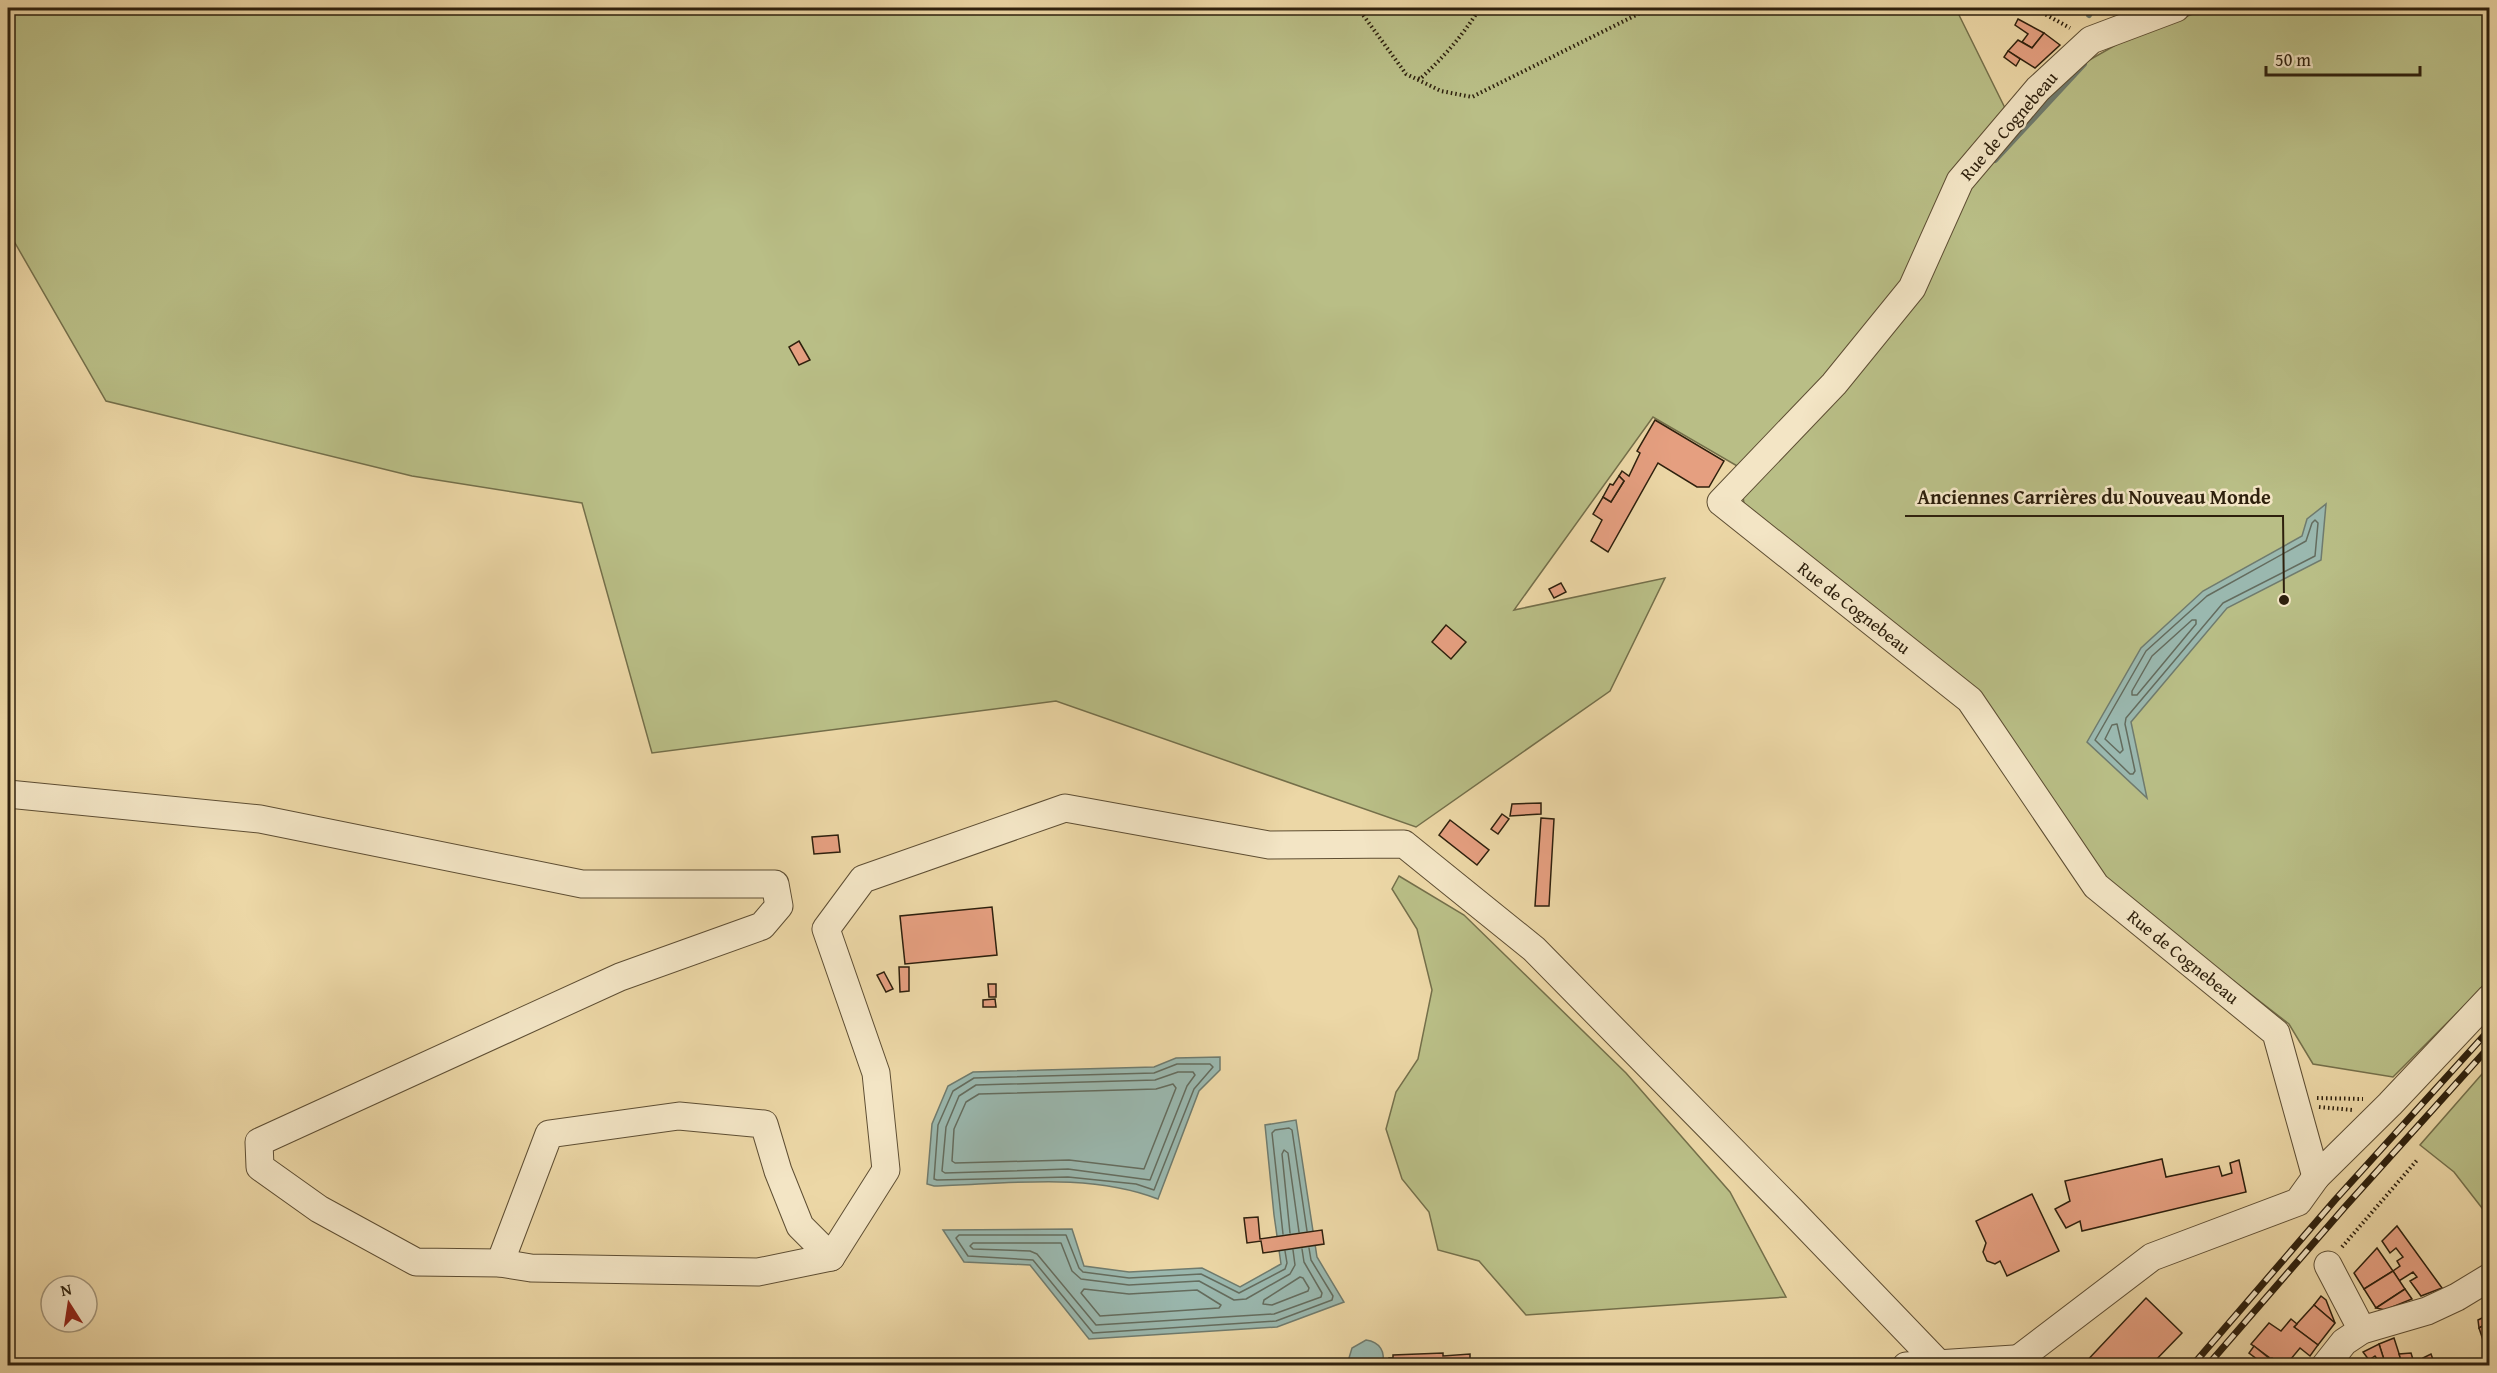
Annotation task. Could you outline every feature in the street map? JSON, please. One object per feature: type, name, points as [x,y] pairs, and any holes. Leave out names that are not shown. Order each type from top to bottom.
[{"type":"street","name":"Rue de Cognebeau","points":[[2176,8],[2091,40],[2038,89],[1960,181],[1912,288],[1834,384],[1720,502],[1970,700],[2096,886],[2276,1033],[2316,1177]]},
{"type":"street","points":[[8,794],[260,819],[582,884],[775,884],[779,906],[762,926],[620,977],[259,1142],[260,1167],[319,1209],[416,1262],[500,1263],[531,1268],[758,1272],[831,1257],[886,1170],[876,1073],[826,928],[863,879],[1065,808],[1269,845],[1404,844],[1534,949],[1940,1364]]},
{"type":"street","points":[[1906,1365],[2011,1362],[2152,1257],[2298,1202],[2316,1177],[2390,1104],[2490,998]]},
{"type":"street","points":[[500,1263],[549,1134],[680,1116],[764,1124],[778,1171],[800,1226],[831,1257]]},
{"type":"street","points":[[2328,1265],[2362,1330]]},
{"type":"street","points":[[2325,1365],[2344,1342],[2362,1330],[2427,1311],[2457,1297],[2490,1277]]},
{"type":"path","points":[[1358,8],[1406,74],[1441,91],[1472,98],[1650,8]]},
{"type":"path","points":[[1406,74],[1420,79],[1464,35],[1480,8]]},
{"type":"path","points":[[2034,8],[2091,40]]},
{"type":"path","points":[[2363,1111],[2317,1107],[2317,1097],[2379,1100],[2390,1104]]},
{"type":"path","points":[[2328,1265],[2351,1235],[2418,1159]]},
{"type":"green space","points":[[8,8],[1959,8],[1958,13],[2005,108],[2121,42],[2208,8],[2489,8],[2490,288],[2486,293],[2490,295],[2489,981],[2393,1077],[2313,1064],[2289,1024],[2101,878],[1974,694],[1745,511],[1739,467],[1653,417],[1514,610],[1665,578],[1610,691],[1416,827],[1056,701],[652,753],[582,503],[412,476],[106,401],[15,243],[8,240]]},
{"type":"green space","points":[[1399,876],[1464,915],[1626,1073],[1730,1192],[1786,1297],[1526,1315],[1479,1261],[1438,1250],[1429,1212],[1402,1179],[1386,1129],[1396,1092],[1418,1059],[1432,990],[1417,929],[1392,889]]},
{"type":"green space","points":[[2489,1066],[2489,1217],[2454,1172],[2420,1145]]},
{"type":"water","points":[[2326,504],[2321,560],[2227,608],[2131,722],[2147,798],[2087,742],[2141,648],[2203,591],[2302,536],[2307,519]]},
{"type":"water","points":[[1220,1057],[1220,1070],[1199,1091],[1158,1199],[1104,1185],[1076,1182],[934,1186],[927,1184],[932,1124],[948,1086],[973,1072],[1154,1067],[1176,1058]]},
{"type":"water","points":[[1296,1120],[1317,1257],[1344,1302],[1277,1327],[1089,1339],[1030,1265],[964,1262],[943,1230],[1072,1229],[1084,1266],[1129,1272],[1202,1268],[1240,1287],[1281,1264],[1265,1125]]},
{"type":"water","points":[[1366,1340],[1381,1348],[1382,1365],[1351,1365],[1349,1358],[1352,1348]]},
{"type":"building","points":[[2018,19],[2044,33],[2032,48],[2022,42],[2028,34],[2015,25]]},
{"type":"building","points":[[2044,33],[2060,45],[2035,68],[2008,51],[2018,40],[2032,48]]},
{"type":"building","points":[[2008,51],[2020,59],[2016,66],[2004,57]]},
{"type":"building","points":[[799,341],[810,360],[799,365],[789,347]]},
{"type":"building","points":[[1655,420],[1724,461],[1709,487],[1697,487],[1658,463],[1608,552],[1591,541],[1602,520],[1593,514],[1603,497],[1611,502],[1624,481],[1619,476],[1622,471],[1629,476],[1640,453],[1637,451]]},
{"type":"building","points":[[1619,476],[1624,481],[1611,502],[1603,497],[1610,484],[1613,485]]},
{"type":"building","points":[[1561,583],[1566,592],[1554,598],[1549,589]]},
{"type":"building","points":[[1446,625],[1466,642],[1451,659],[1432,642]]},
{"type":"building","points":[[1541,803],[1541,814],[1510,816],[1512,804]]},
{"type":"building","points":[[1502,814],[1509,819],[1498,834],[1491,829]]},
{"type":"building","points":[[1541,818],[1554,819],[1549,906],[1535,906]]},
{"type":"building","points":[[1450,820],[1489,850],[1477,865],[1439,835]]},
{"type":"building","points":[[838,835],[840,852],[814,854],[812,837]]},
{"type":"building","points":[[992,907],[997,955],[905,964],[900,916]]},
{"type":"building","points":[[899,967],[909,967],[909,991],[900,992]]},
{"type":"building","points":[[884,972],[893,989],[886,992],[877,975]]},
{"type":"building","points":[[988,984],[996,984],[996,997],[989,997]]},
{"type":"building","points":[[995,999],[996,1007],[983,1007],[983,1000]]},
{"type":"building","points":[[2162,1159],[2166,1177],[2219,1166],[2222,1176],[2232,1173],[2230,1163],[2239,1160],[2246,1192],[2082,1231],[2080,1221],[2066,1228],[2055,1209],[2070,1201],[2065,1181]]},
{"type":"building","points":[[2032,1194],[2059,1251],[2007,1276],[2000,1261],[1995,1264],[1987,1261],[1983,1252],[1986,1243],[1976,1221]]},
{"type":"building","points":[[1258,1217],[1260,1239],[1322,1230],[1324,1244],[1263,1253],[1261,1241],[1247,1243],[1244,1218]]},
{"type":"building","points":[[2397,1226],[2442,1288],[2421,1296],[2410,1281],[2417,1277],[2413,1272],[2399,1281],[2393,1271],[2400,1266],[2397,1261],[2403,1257],[2396,1248],[2390,1253],[2382,1241]]},
{"type":"building","points":[[2377,1248],[2393,1271],[2364,1289],[2354,1273]]},
{"type":"building","points":[[2393,1271],[2405,1289],[2376,1308],[2364,1289]]},
{"type":"building","points":[[2405,1289],[2412,1299],[2385,1310],[2376,1308]]},
{"type":"building","points":[[2321,1296],[2326,1300],[2335,1323],[2314,1305]]},
{"type":"building","points":[[2146,1298],[2182,1333],[2150,1366],[2082,1366]]},
{"type":"building","points":[[2490,1301],[2490,1320],[2487,1321],[2483,1304]]},
{"type":"building","points":[[2314,1305],[2335,1323],[2318,1345],[2294,1327]]},
{"type":"building","points":[[2486,1316],[2488,1323],[2479,1328],[2478,1320]]},
{"type":"building","points":[[2291,1319],[2297,1324],[2294,1327],[2318,1345],[2310,1356],[2300,1348],[2285,1366],[2281,1366],[2251,1344],[2269,1323],[2281,1331]]},
{"type":"building","points":[[2488,1323],[2490,1340],[2484,1343],[2479,1328]]},
{"type":"building","points":[[2394,1338],[2403,1366],[2386,1366],[2379,1344]]},
{"type":"building","points":[[2379,1344],[2386,1366],[2382,1366],[2375,1356],[2369,1360],[2363,1352]]},
{"type":"building","points":[[2254,1346],[2270,1359],[2266,1366],[2249,1353]]},
{"type":"building","points":[[1443,1353],[1443,1356],[1470,1354],[1470,1364],[1478,1366],[1389,1366],[1389,1358],[1393,1358],[1393,1355]]},
{"type":"building","points":[[2411,1353],[2415,1366],[2403,1366],[2399,1354]]},
{"type":"building","points":[[2431,1354],[2435,1365],[2425,1366],[2423,1358]]},
{"type":"building","points":[[2272,1358],[2281,1366],[2266,1366]]},
{"type":"building","points":[[2234,1360],[2242,1366],[2229,1366]]},
{"type":"waterway","points":[[2089,15],[2093,8]]},
{"type":"waterway","points":[[1995,160],[2084,64]]},
{"type":"railway","points":[[2192,1366],[2335,1200],[2490,1029]]},
{"type":"railway","points":[[2207,1366],[2344,1208],[2490,1046]]},
{"type":"place","name":"Anciennes Carrières du Nouveau Monde","points":[[2284,600]]}]
